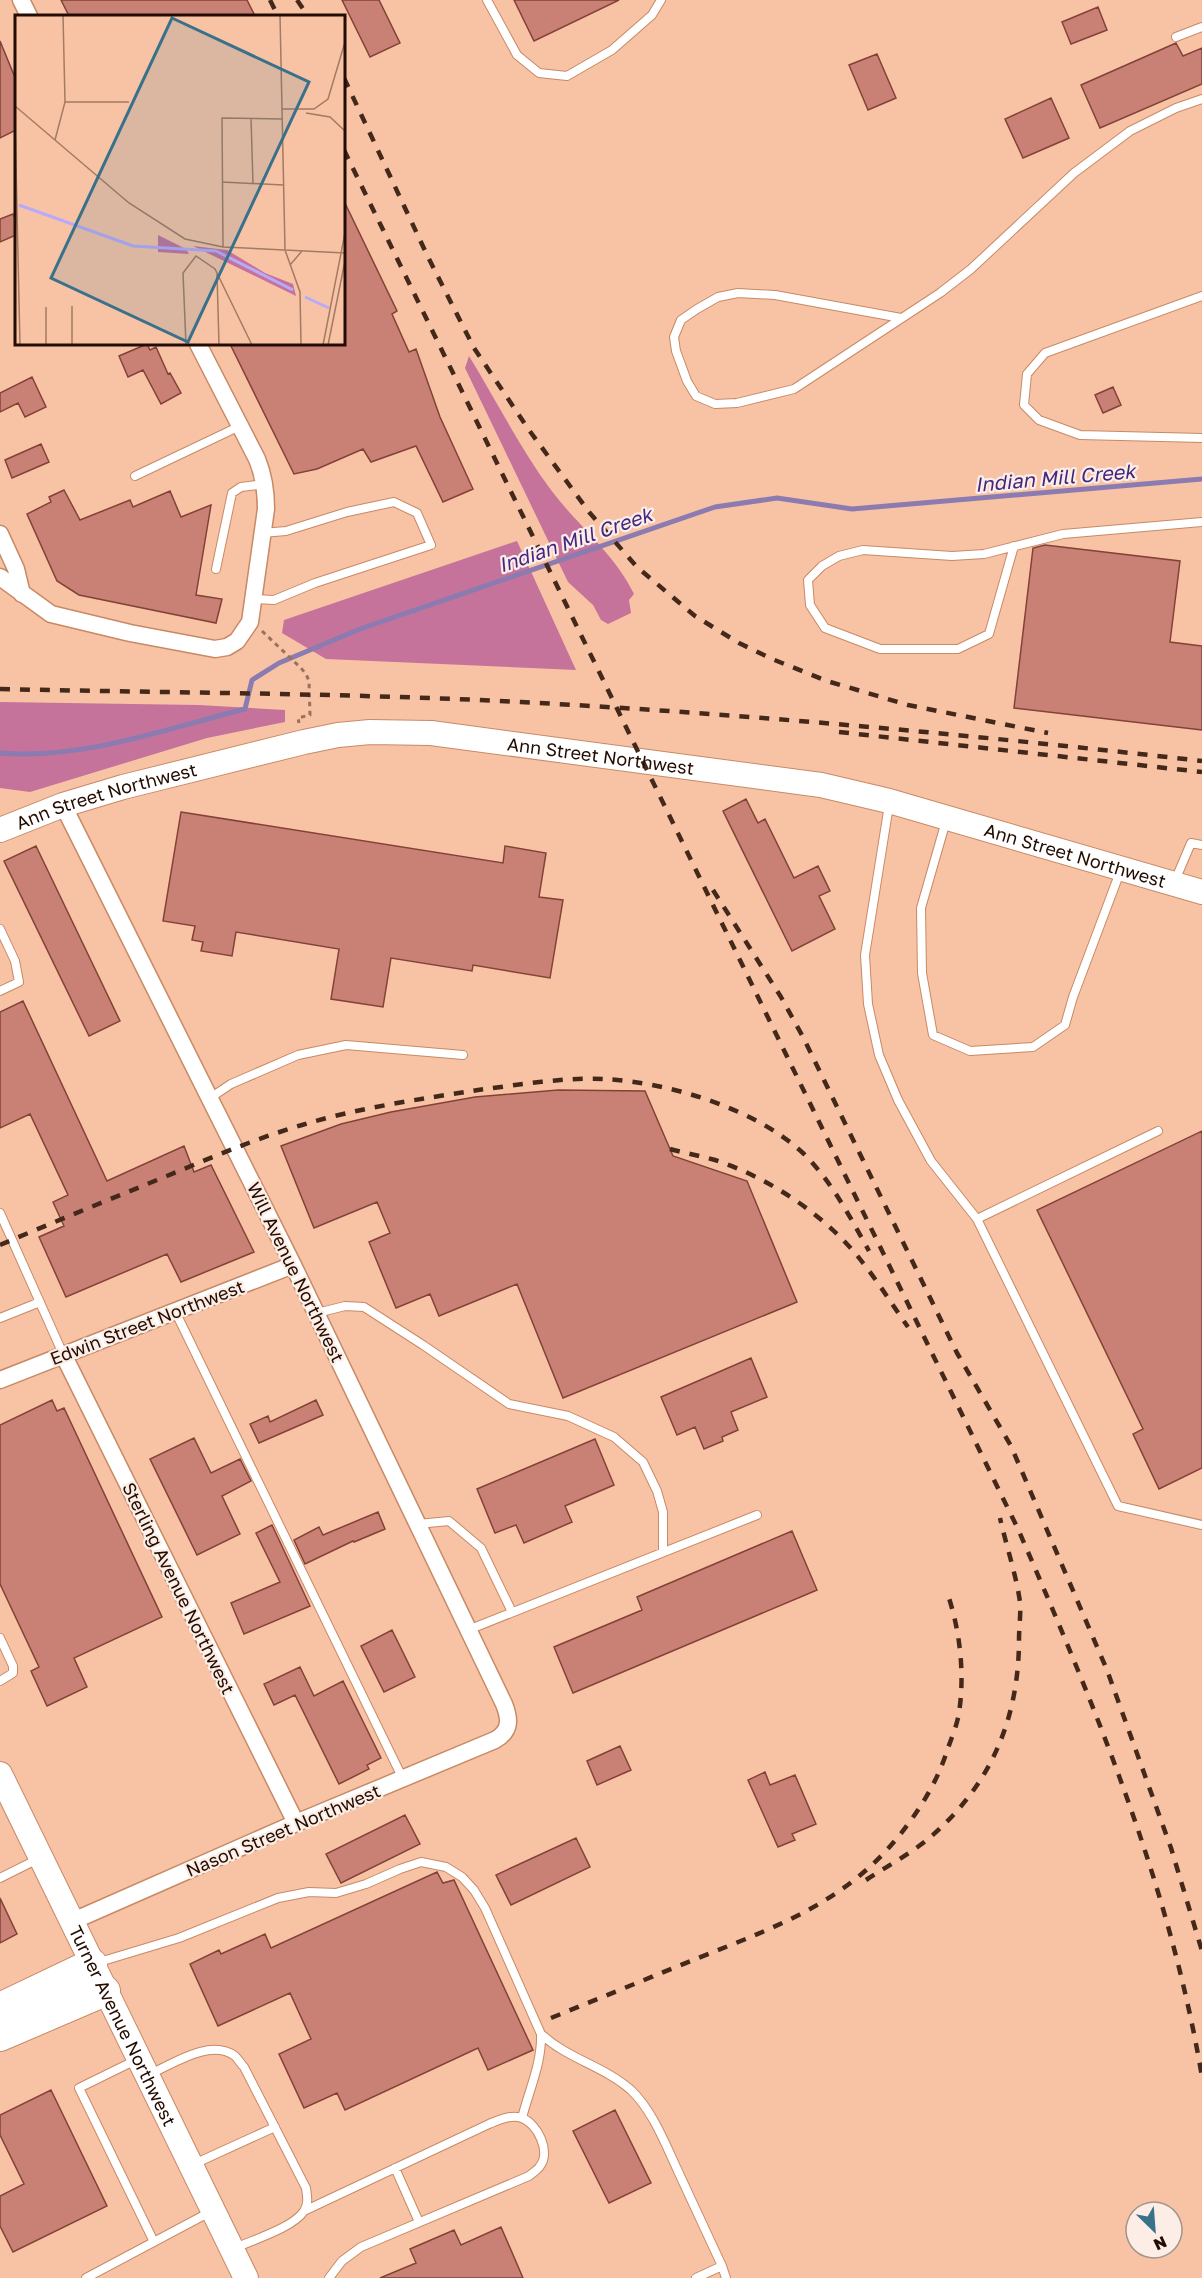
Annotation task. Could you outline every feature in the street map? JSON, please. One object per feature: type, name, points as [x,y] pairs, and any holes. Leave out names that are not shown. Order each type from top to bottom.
[{"type":"highway","points":[[0,2008],[92,1964]]},
{"type":"highway","points":[[0,2036],[105,1991]]},
{"type":"main road","name":"Ann Street Northwest","points":[[0,830],[63,805],[123,787],[304,742],[338,735],[370,732],[431,733],[821,785],[889,801],[1202,892]]},
{"type":"main road","name":"Turner Avenue Northwest","points":[[0,1774],[246,2278]]},
{"type":"street","points":[[21,0],[28,15]]},
{"type":"street","points":[[0,577],[51,614],[130,633],[215,649],[227,647],[237,641],[250,622],[266,509],[265,484],[257,459],[199,345]]},
{"type":"street","points":[[0,534],[16,569],[22,594]]},
{"type":"street","name":"Will Avenue Northwest","points":[[63,805],[293,1264],[468,1629],[508,1716],[508,1726],[504,1735],[495,1740]]},
{"type":"street","name":"Edwin Street Northwest","points":[[0,1380],[293,1264]]},
{"type":"street","name":"Sterling Avenue Northwest","points":[[63,1354],[296,1823]]},
{"type":"street","name":"Nason Street Northwest","points":[[72,1921],[296,1823],[495,1740]]},
{"type":"lane","points":[[487,0],[517,55],[539,73],[567,76],[612,50],[652,15],[662,0]]},
{"type":"lane","points":[[1176,37],[1202,27]]},
{"type":"lane","points":[[901,318],[787,297],[738,293],[718,297],[697,309],[681,320],[674,336],[676,351],[687,381],[696,396],[715,404],[737,403],[794,389],[940,293],[970,269],[1074,173],[1130,131],[1176,108],[1202,99]]},
{"type":"lane","points":[[1202,296],[1045,353],[1027,374],[1024,405],[1039,420],[1080,435],[1202,438]]},
{"type":"lane","points":[[135,476],[240,426]]},
{"type":"lane","points":[[216,569],[232,493],[241,487],[265,484]]},
{"type":"lane","points":[[253,599],[274,600],[315,583],[430,545],[417,513],[394,502],[347,512],[286,531],[262,533]]},
{"type":"lane","points":[[1014,546],[989,634],[958,649],[880,649],[825,628],[810,605],[808,580],[822,566],[839,556],[863,550],[952,556],[984,554],[1014,546],[1063,534],[1202,522]]},
{"type":"lane","points":[[889,801],[865,955],[870,1014],[879,1055],[898,1100],[932,1161],[977,1219],[1118,1506],[1202,1525]]},
{"type":"lane","points":[[947,818],[921,908],[922,973],[933,1035],[970,1051],[1033,1047],[1065,1025],[1073,997],[1122,868]]},
{"type":"lane","points":[[1174,883],[1191,843],[1202,845]]},
{"type":"lane","points":[[0,928],[15,961],[19,982],[0,991]]},
{"type":"lane","points":[[210,1098],[231,1084],[298,1055],[346,1045],[463,1056]]},
{"type":"lane","points":[[977,1219],[1158,1131]]},
{"type":"lane","points":[[0,1213],[63,1354]]},
{"type":"lane","points":[[0,1318],[40,1302]]},
{"type":"lane","points":[[317,1313],[345,1306],[364,1307],[509,1404],[568,1416],[614,1437],[643,1462],[657,1491],[663,1512],[663,1552]]},
{"type":"lane","points":[[175,1311],[403,1779]]},
{"type":"lane","points":[[468,1629],[757,1515]]},
{"type":"lane","points":[[418,1524],[449,1521],[481,1548],[512,1612]]},
{"type":"lane","points":[[0,1638],[14,1666],[13,1673],[0,1681]]},
{"type":"lane","points":[[0,1878],[41,1858]]},
{"type":"lane","points":[[92,1964],[179,1938],[278,1898],[309,1892],[336,1893],[366,1884],[421,1862],[446,1867],[462,1877],[474,1890],[493,1926],[541,2034],[538,2064],[522,2118]]},
{"type":"lane","points":[[541,2034],[565,2054],[607,2073],[630,2089],[642,2103],[667,2147],[726,2278]]},
{"type":"lane","points":[[154,2242],[79,2088],[142,2067],[206,2050],[220,2050],[234,2056],[244,2067],[306,2188],[308,2200],[304,2211]]},
{"type":"lane","points":[[232,2249],[292,2223],[304,2211],[489,2124],[509,2117],[522,2118],[534,2128],[542,2140],[545,2155],[540,2166],[529,2175],[361,2247],[342,2261],[329,2278]]},
{"type":"lane","points":[[191,2165],[275,2127]]},
{"type":"lane","points":[[395,2168],[419,2222]]},
{"type":"lane","points":[[86,2278],[213,2210]]},
{"type":"lane","points":[[696,2278],[722,2266]]},
{"type":"path","points":[[269,636],[301,668],[309,681],[310,715],[298,718],[304,742]]},
{"type":"shaded area","points":[[469,356],[551,490],[626,579],[634,594],[629,600],[631,613],[608,624],[601,620],[593,605],[568,582],[465,368]]},
{"type":"shaded area","points":[[517,541],[576,670],[326,659],[282,633],[284,620]]},
{"type":"shaded area","points":[[0,702],[199,705],[285,710],[285,722],[207,738],[30,792],[0,788]]},
{"type":"building","points":[[61,0],[247,0],[254,15],[68,15]]},
{"type":"building","points":[[342,0],[379,0],[400,43],[370,57]]},
{"type":"building","points":[[514,0],[619,0],[534,41]]},
{"type":"building","points":[[1098,7],[1107,30],[1071,44],[1062,22]]},
{"type":"building","points":[[0,41],[15,78],[15,130],[0,138]]},
{"type":"building","points":[[1176,43],[1183,56],[1202,48],[1202,84],[1100,128],[1081,85]]},
{"type":"building","points":[[877,54],[896,98],[868,110],[849,65]]},
{"type":"building","points":[[1051,98],[1069,138],[1023,158],[1005,119]]},
{"type":"building","points":[[345,203],[397,311],[392,314],[409,352],[416,349],[440,417],[473,489],[443,502],[416,446],[371,462],[363,449],[317,469],[294,474],[230,345],[345,345]]},
{"type":"building","points":[[13,214],[15,219],[15,235],[0,242],[0,219]]},
{"type":"building","points":[[145,345],[148,345],[150,350],[156,347],[168,374],[170,373],[181,393],[161,404],[143,370],[128,377],[119,356]]},
{"type":"building","points":[[32,377],[46,407],[25,417],[18,403],[0,412],[0,393]]},
{"type":"building","points":[[1113,387],[1121,405],[1103,413],[1095,395]]},
{"type":"building","points":[[41,444],[49,462],[12,478],[5,460]]},
{"type":"building","points":[[64,490],[80,520],[130,500],[133,507],[170,491],[181,517],[211,505],[196,595],[222,599],[216,623],[79,595],[57,581],[27,514],[51,502],[49,497]]},
{"type":"building","points":[[1045,545],[1180,561],[1170,642],[1202,646],[1202,730],[1014,708],[1033,548]]},
{"type":"building","points":[[746,799],[758,823],[765,819],[794,878],[818,866],[830,891],[819,896],[835,929],[792,951],[723,811]]},
{"type":"building","points":[[181,812],[503,863],[505,846],[546,853],[539,897],[563,900],[550,978],[473,965],[472,971],[391,958],[383,1007],[331,999],[339,949],[236,932],[232,956],[201,951],[203,942],[192,940],[195,926],[163,921]]},
{"type":"building","points":[[36,846],[120,1021],[89,1036],[4,861]]},
{"type":"building","points":[[23,1001],[107,1181],[184,1146],[194,1172],[211,1165],[254,1252],[181,1282],[167,1254],[66,1297],[39,1237],[64,1226],[53,1202],[68,1195],[30,1114],[0,1128],[0,1012]]},
{"type":"building","points":[[558,1090],[645,1091],[673,1156],[747,1181],[797,1302],[563,1398],[517,1284],[439,1316],[430,1294],[396,1308],[369,1242],[390,1233],[377,1202],[314,1228],[281,1146],[341,1124],[391,1112],[475,1097]]},
{"type":"building","points":[[1202,1131],[1202,1468],[1159,1489],[1133,1434],[1143,1429],[1037,1210]]},
{"type":"building","points":[[751,1358],[767,1397],[731,1412],[738,1430],[722,1437],[723,1441],[704,1449],[695,1427],[677,1435],[661,1397]]},
{"type":"building","points":[[52,1400],[57,1411],[64,1408],[162,1617],[74,1658],[87,1687],[47,1706],[31,1671],[39,1667],[0,1584],[0,1425]]},
{"type":"building","points":[[316,1400],[323,1415],[259,1443],[250,1424],[268,1416],[270,1422]]},
{"type":"building","points":[[194,1438],[211,1473],[240,1459],[251,1481],[222,1496],[240,1534],[197,1555],[150,1459]]},
{"type":"building","points":[[595,1439],[614,1485],[565,1506],[572,1522],[524,1543],[516,1525],[495,1533],[477,1489]]},
{"type":"building","points":[[378,1512],[385,1529],[353,1541],[305,1564],[294,1540],[319,1527],[323,1535]]},
{"type":"building","points":[[272,1525],[310,1606],[244,1634],[231,1603],[280,1582],[256,1533]]},
{"type":"building","points":[[792,1531],[817,1590],[573,1693],[554,1647],[642,1610],[637,1597]]},
{"type":"building","points":[[392,1630],[415,1677],[384,1692],[361,1646]]},
{"type":"building","points":[[300,1667],[314,1696],[343,1681],[381,1758],[367,1765],[369,1769],[339,1784],[295,1695],[274,1705],[264,1684]]},
{"type":"building","points":[[620,1746],[631,1770],[597,1785],[587,1761]]},
{"type":"building","points":[[765,1772],[770,1785],[795,1775],[816,1824],[792,1834],[795,1840],[778,1847],[748,1780]]},
{"type":"building","points":[[405,1815],[420,1844],[341,1883],[326,1854]]},
{"type":"building","points":[[576,1838],[590,1867],[511,1905],[496,1875]]},
{"type":"building","points":[[437,1872],[443,1883],[454,1880],[533,2050],[488,2070],[478,2048],[345,2110],[337,2093],[304,2108],[279,2054],[311,2039],[290,1993],[218,2026],[190,1964],[219,1950],[221,1954],[265,1934],[271,1948]]},
{"type":"building","points":[[0,1898],[17,1934],[0,1943]]},
{"type":"building","points":[[51,2090],[107,2206],[13,2252],[0,2226],[0,2196],[24,2184],[0,2135],[0,2115]]},
{"type":"building","points":[[615,2110],[651,2183],[609,2203],[573,2131]]},
{"type":"building","points":[[501,2227],[523,2278],[380,2278],[416,2263],[410,2249],[454,2230],[461,2245]]},
{"type":"waterway","name":"Indian Mill Creek","points":[[0,753],[31,754],[93,747],[154,734],[245,709],[252,680],[279,663],[360,629],[715,507],[777,498],[852,509],[1202,479]]},
{"type":"railway","points":[[270,0],[278,15]]},
{"type":"railway","points":[[297,0],[307,15]]},
{"type":"railway","points":[[345,80],[428,257],[474,348],[529,430],[589,512],[637,567],[695,616],[739,643],[772,659],[827,681],[908,705],[1048,733]]},
{"type":"railway","points":[[345,152],[1018,1529],[1102,1730],[1150,1866],[1171,1936],[1202,2077]]},
{"type":"railway","points":[[0,689],[391,697],[606,707],[861,726],[1202,761]]},
{"type":"railway","points":[[839,732],[1202,772]]},
{"type":"railway","points":[[713,890],[781,997],[803,1037],[957,1353],[1011,1446],[1107,1670],[1171,1848],[1202,1951]]},
{"type":"railway","points":[[0,1245],[231,1150],[323,1119],[389,1104],[478,1090],[573,1079],[604,1079],[629,1081],[683,1092],[737,1111],[785,1138],[804,1154],[823,1176],[840,1200],[869,1251]]},
{"type":"railway","points":[[670,1149],[715,1160],[756,1177],[777,1188],[815,1215],[849,1246],[908,1327]]},
{"type":"railway","points":[[866,1880],[927,1840],[968,1798],[997,1750],[1007,1724],[1018,1669],[1020,1602],[1000,1518]]},
{"type":"railway","points":[[551,2018],[789,1920],[842,1889],[867,1870],[890,1847],[917,1812],[933,1786],[958,1717],[961,1698],[960,1652],[947,1592]]}]
